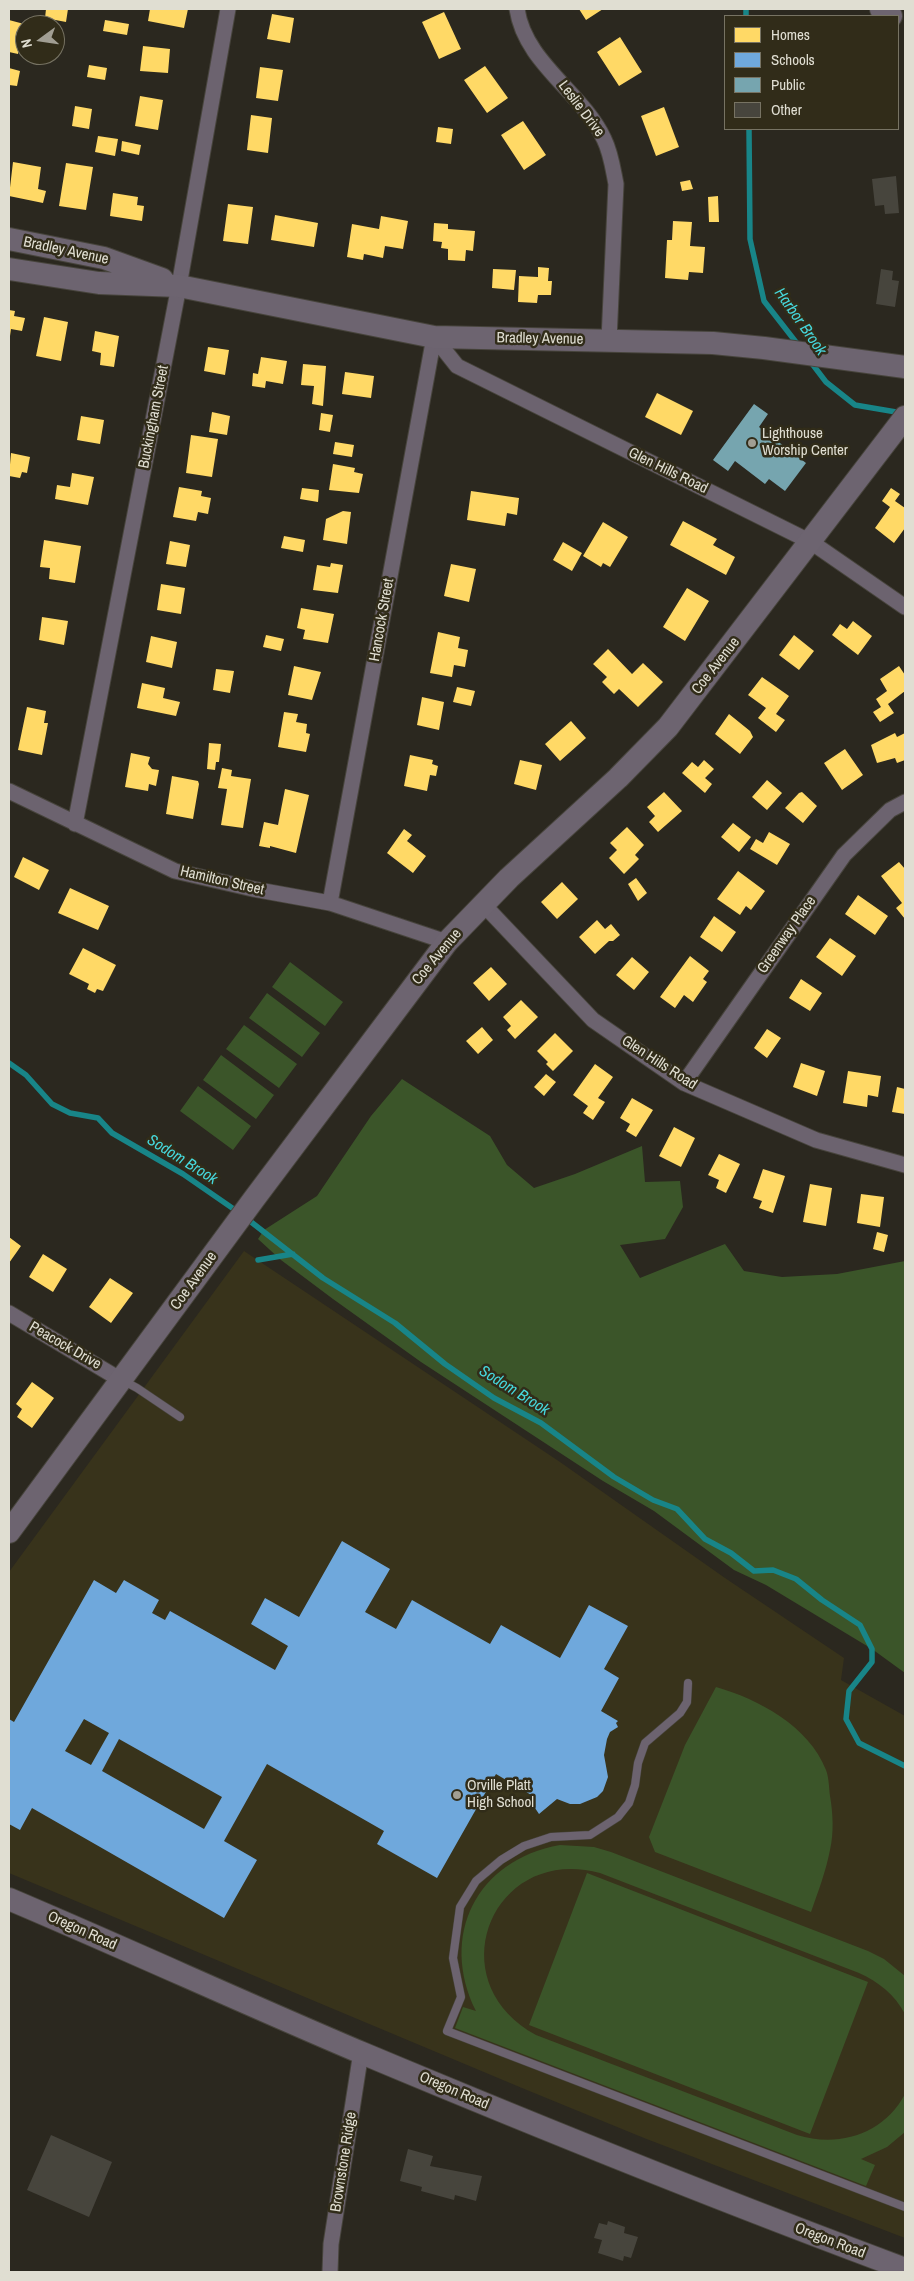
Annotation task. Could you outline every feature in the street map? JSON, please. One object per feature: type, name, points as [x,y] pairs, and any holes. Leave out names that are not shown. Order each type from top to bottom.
[{"type":"street","name":"Buckingham Street","points":[[74,824],[179,286],[228,9]]},
{"type":"street","name":"Leslie Drive","points":[[516,9],[526,38],[538,56],[584,109],[604,138],[612,161],[616,184],[609,340]]},
{"type":"street","name":"Bradley Avenue","points":[[9,239],[104,258],[179,286],[434,337],[713,343],[899,366]]},
{"type":"street","name":"Bradley Avenue","points":[[9,269],[99,283],[179,286]]},
{"type":"street","name":"Glen Hills Road","points":[[434,337],[457,366],[810,542],[905,606]]},
{"type":"street","name":"Hancock Street","points":[[330,903],[434,337]]},
{"type":"street","name":"Coe Avenue","points":[[9,1532],[254,1199],[447,942],[483,904],[618,778],[668,727],[905,417]]},
{"type":"street","name":"Hamilton Street","points":[[9,791],[74,824],[175,871],[253,889],[330,903],[447,942]]},
{"type":"street","name":"Greenway Place","points":[[684,1083],[844,855],[890,810],[905,802]]},
{"type":"street","name":"Glen Hills Road","points":[[483,904],[593,1020],[684,1083],[816,1140],[905,1165]]},
{"type":"street","name":"Peacock Drive","points":[[9,1313],[121,1380]]},
{"type":"street","name":"Oregon Road","points":[[9,1899],[361,2052],[656,2174],[905,2269]]},
{"type":"street","name":"Brownstone Ridge","points":[[330,2272],[331,2244],[361,2052]]},
{"type":"lane","points":[[121,1380],[138,1388],[180,1417]]},
{"type":"lane","points":[[688,1683],[687,1702],[680,1713],[645,1743],[638,1763],[635,1785],[629,1803],[618,1817],[590,1835],[551,1837],[524,1846],[501,1860],[476,1881],[460,1907],[453,1958],[461,1997],[447,2031],[905,2207]]},
{"type":"shaded area","name":"Orville Platt High School","points":[[244,1251],[560,1462],[725,1578],[844,1658],[841,1680],[905,1716],[905,2238],[644,2138],[9,1873],[9,1572]]},
{"type":"green space","points":[[290,962],[343,1002],[325,1026],[272,987]]},
{"type":"green space","points":[[267,993],[320,1033],[302,1057],[249,1018]]},
{"type":"green space","points":[[244,1025],[297,1064],[279,1088],[226,1049]]},
{"type":"green space","points":[[221,1055],[274,1095],[256,1119],[203,1080]]},
{"type":"green space","points":[[402,1079],[490,1136],[507,1165],[534,1188],[575,1174],[642,1146],[645,1182],[680,1181],[683,1207],[665,1239],[620,1245],[640,1278],[725,1244],[744,1271],[782,1277],[837,1274],[905,1261],[905,1673],[872,1649],[766,1585],[734,1570],[654,1511],[603,1481],[421,1362],[281,1260],[258,1239],[264,1230],[317,1196],[371,1116]]},
{"type":"green space","points":[[198,1086],[251,1126],[233,1150],[180,1111]]},
{"type":"green space","points":[[716,1687],[749,1699],[780,1716],[808,1740],[826,1770],[832,1809],[832,1837],[822,1881],[811,1912],[655,1852],[649,1837],[685,1745]]},
{"type":"green space","points":[[560,1845],[594,1847],[611,1852],[868,1951],[884,1959],[905,1976],[905,2014],[886,1990],[859,1973],[600,1873],[562,1869],[531,1878],[506,1897],[490,1923],[484,1952],[489,1983],[506,2011],[536,2035],[797,2135],[829,2140],[859,2134],[873,2128],[885,2119],[896,2108],[905,2094],[905,2132],[887,2147],[861,2159],[875,2165],[866,2186],[455,2028],[463,2007],[476,2011],[466,1983],[462,1956],[464,1929],[473,1906],[487,1884],[506,1867],[531,1853]]},
{"type":"green space","points":[[587,1873],[868,1982],[810,2134],[529,2025]]},
{"type":"building: Homes","points":[[46,9],[68,9],[66,22],[65,15],[45,15]]},
{"type":"building: Homes","points":[[150,9],[188,9],[184,28],[148,21]]},
{"type":"building: Homes","points":[[579,9],[603,9],[586,20]]},
{"type":"building: Homes","points":[[444,12],[461,49],[439,59],[422,22]]},
{"type":"building: Homes","points":[[272,14],[294,18],[290,43],[267,39]]},
{"type":"building: Homes","points":[[9,20],[15,22],[15,53],[9,52]]},
{"type":"building: Homes","points":[[105,20],[129,24],[127,35],[103,31]]},
{"type":"building: Homes","points":[[620,37],[642,72],[619,86],[597,52]]},
{"type":"building: Homes","points":[[143,46],[170,49],[168,73],[140,71]]},
{"type":"building: Homes","points":[[89,65],[107,68],[105,80],[87,77]]},
{"type":"building: Homes","points":[[485,66],[508,98],[487,113],[464,80]]},
{"type":"building: Homes","points":[[260,67],[283,70],[278,101],[256,98]]},
{"type":"building: Homes","points":[[9,68],[20,71],[17,86],[9,85]]},
{"type":"building: Homes","points":[[140,96],[163,100],[158,130],[135,126]]},
{"type":"building: Homes","points":[[75,106],[92,109],[89,129],[72,126]]},
{"type":"building: Homes","points":[[664,107],[679,147],[656,156],[641,116]]},
{"type":"building: Homes","points":[[251,115],[272,118],[268,153],[247,150]]},
{"type":"building: Homes","points":[[523,121],[546,155],[524,170],[501,135]]},
{"type":"building: Homes","points":[[438,127],[453,129],[451,144],[436,142]]},
{"type":"building: Homes","points":[[98,136],[118,139],[115,156],[95,152]]},
{"type":"building: Homes","points":[[122,141],[141,145],[139,155],[121,151]]},
{"type":"building: Homes","points":[[13,162],[41,167],[38,189],[46,191],[43,203],[9,196]]},
{"type":"building: Homes","points":[[66,163],[93,167],[86,210],[59,206]]},
{"type":"building: Homes","points":[[690,180],[693,189],[682,191],[680,182]]},
{"type":"building: Homes","points":[[113,193],[138,197],[137,205],[144,206],[142,221],[110,216]]},
{"type":"building: Homes","points":[[718,196],[719,222],[709,222],[708,197]]},
{"type":"building: Homes","points":[[228,204],[253,207],[248,244],[223,241]]},
{"type":"building: Homes","points":[[275,215],[318,223],[314,247],[271,240]]},
{"type":"building: Homes","points":[[381,216],[408,221],[403,249],[385,246],[383,258],[364,254],[363,260],[347,257],[352,224],[379,229]]},
{"type":"building: Homes","points":[[673,221],[692,222],[690,246],[705,247],[703,273],[689,272],[688,280],[665,278],[667,240],[672,240]]},
{"type":"building: Homes","points":[[434,223],[448,224],[448,229],[475,231],[473,251],[466,250],[465,261],[448,260],[448,249],[441,248],[442,242],[433,241]]},
{"type":"building: Homes","points":[[538,267],[549,268],[548,281],[552,281],[551,295],[538,295],[537,303],[518,302],[519,276],[538,277]]},
{"type":"building: Homes","points":[[493,269],[516,270],[514,290],[492,288]]},
{"type":"building: Homes","points":[[9,310],[15,311],[14,316],[25,318],[22,331],[11,329],[10,336],[9,335]]},
{"type":"building: Homes","points":[[44,317],[68,322],[61,361],[36,356]]},
{"type":"building: Homes","points":[[95,331],[119,336],[114,367],[100,365],[101,353],[92,351]]},
{"type":"building: Homes","points":[[208,347],[229,350],[225,375],[204,371]]},
{"type":"building: Homes","points":[[261,357],[287,361],[283,384],[266,381],[265,388],[252,386],[253,373],[258,374]]},
{"type":"building: Homes","points":[[303,364],[326,366],[323,406],[312,404],[314,386],[301,385]]},
{"type":"building: Homes","points":[[345,372],[374,376],[371,398],[342,394]]},
{"type":"building: Homes","points":[[657,393],[693,411],[681,435],[645,417]]},
{"type":"building: Homes","points":[[212,412],[230,416],[227,435],[209,432]]},
{"type":"building: Homes","points":[[321,413],[333,415],[330,432],[319,430]]},
{"type":"building: Homes","points":[[81,416],[104,420],[100,444],[77,440]]},
{"type":"building: Homes","points":[[191,435],[218,439],[212,477],[186,473]]},
{"type":"building: Homes","points":[[335,442],[354,445],[352,457],[333,454]]},
{"type":"building: Homes","points":[[11,453],[30,457],[27,473],[22,472],[20,478],[9,476]]},
{"type":"building: Homes","points":[[333,464],[355,468],[354,472],[363,474],[359,493],[329,490]]},
{"type":"building: Homes","points":[[72,473],[94,477],[88,505],[55,499],[57,485],[70,487]]},
{"type":"building: Homes","points":[[179,487],[202,491],[201,496],[211,498],[208,514],[198,512],[196,521],[173,517]]},
{"type":"building: Homes","points":[[302,488],[319,490],[318,502],[300,499]]},
{"type":"building: Homes","points":[[891,488],[900,494],[895,501],[905,508],[905,528],[894,543],[875,528],[890,507],[882,501]]},
{"type":"building: Homes","points":[[471,491],[519,498],[517,515],[507,513],[505,526],[467,520]]},
{"type":"building: Homes","points":[[343,511],[351,512],[347,544],[323,540],[326,519]]},
{"type":"building: Homes","points":[[683,521],[717,539],[713,545],[735,557],[726,575],[670,545]]},
{"type":"building: Homes","points":[[603,522],[628,537],[610,567],[603,563],[601,567],[583,556]]},
{"type":"building: Homes","points":[[284,536],[305,540],[303,552],[281,548]]},
{"type":"building: Homes","points":[[44,540],[81,546],[75,583],[49,579],[50,568],[40,567]]},
{"type":"building: Homes","points":[[170,541],[190,545],[186,567],[166,564]]},
{"type":"building: Homes","points":[[563,542],[582,553],[572,571],[553,560]]},
{"type":"building: Homes","points":[[331,563],[343,565],[338,593],[313,590],[317,565],[330,567]]},
{"type":"building: Homes","points":[[451,564],[476,569],[469,602],[444,596]]},
{"type":"building: Homes","points":[[161,584],[185,588],[181,614],[157,610]]},
{"type":"building: Homes","points":[[687,588],[709,601],[685,641],[663,627]]},
{"type":"building: Homes","points":[[301,608],[334,614],[328,643],[303,639],[305,630],[297,628]]},
{"type":"building: Homes","points":[[42,617],[68,621],[64,645],[39,640]]},
{"type":"building: Homes","points":[[853,621],[872,636],[858,655],[832,635],[840,624],[847,629]]},
{"type":"building: Homes","points":[[438,632],[460,637],[458,648],[468,650],[465,667],[454,665],[452,677],[430,673]]},
{"type":"building: Homes","points":[[266,635],[284,639],[281,651],[263,647]]},
{"type":"building: Homes","points":[[794,635],[814,651],[799,670],[779,655]]},
{"type":"building: Homes","points":[[151,636],[177,642],[172,668],[146,662]]},
{"type":"building: Homes","points":[[608,649],[632,674],[643,663],[663,682],[638,707],[619,689],[614,694],[602,682],[607,677],[593,664]]},
{"type":"building: Homes","points":[[294,666],[321,672],[312,700],[288,695]]},
{"type":"building: Homes","points":[[899,666],[905,675],[905,691],[888,704],[894,713],[880,722],[873,712],[881,707],[876,699],[887,691],[880,679]]},
{"type":"building: Homes","points":[[216,669],[234,671],[230,693],[213,690]]},
{"type":"building: Homes","points":[[762,677],[789,696],[776,714],[785,720],[776,732],[758,718],[766,708],[748,695]]},
{"type":"building: Homes","points":[[142,683],[165,688],[163,698],[180,702],[176,716],[137,708]]},
{"type":"building: Homes","points":[[457,687],[475,691],[471,706],[453,702]]},
{"type":"building: Homes","points":[[422,697],[444,702],[439,730],[417,725]]},
{"type":"building: Homes","points":[[27,707],[46,711],[44,723],[48,723],[42,755],[18,750]]},
{"type":"building: Homes","points":[[284,712],[298,714],[296,722],[307,724],[306,733],[310,734],[306,752],[278,747]]},
{"type":"building: Homes","points":[[729,714],[750,731],[753,737],[740,754],[715,734]]},
{"type":"building: Homes","points":[[571,721],[586,738],[560,761],[545,744]]},
{"type":"building: Homes","points":[[895,733],[897,737],[905,733],[905,760],[897,763],[895,758],[877,763],[871,745]]},
{"type":"building: Homes","points":[[209,743],[221,744],[219,762],[216,762],[215,770],[207,769]]},
{"type":"building: Homes","points":[[845,749],[863,775],[842,790],[824,763]]},
{"type":"building: Homes","points":[[131,753],[150,757],[148,764],[152,769],[159,770],[156,786],[149,784],[148,791],[125,787]]},
{"type":"building: Homes","points":[[410,755],[433,760],[432,764],[438,766],[436,776],[430,775],[427,791],[404,786]]},
{"type":"building: Homes","points":[[520,760],[542,765],[536,790],[514,784]]},
{"type":"building: Homes","points":[[704,760],[714,769],[705,778],[712,784],[705,793],[682,773],[692,762],[698,767]]},
{"type":"building: Homes","points":[[222,768],[232,770],[231,776],[251,779],[243,828],[221,825],[227,789],[218,788]]},
{"type":"building: Homes","points":[[172,776],[198,781],[193,819],[166,814]]},
{"type":"building: Homes","points":[[767,780],[782,793],[767,810],[752,797]]},
{"type":"building: Homes","points":[[285,789],[309,795],[296,853],[270,846],[270,848],[259,846],[264,822],[278,825]]},
{"type":"building: Homes","points":[[664,792],[682,811],[658,832],[649,822],[655,816],[647,807]]},
{"type":"building: Homes","points":[[802,792],[817,806],[803,823],[785,808]]},
{"type":"building: Homes","points":[[733,823],[751,837],[739,852],[721,837]]},
{"type":"building: Homes","points":[[627,827],[644,845],[635,855],[639,859],[624,874],[609,858],[617,850],[610,843]]},
{"type":"building: Homes","points":[[404,829],[412,835],[407,841],[426,856],[413,873],[387,853]]},
{"type":"building: Homes","points":[[769,832],[790,844],[777,865],[750,849],[756,839],[763,843]]},
{"type":"building: Homes","points":[[23,857],[49,870],[39,890],[14,877]]},
{"type":"building: Homes","points":[[899,862],[905,869],[905,919],[896,908],[902,903],[881,876]]},
{"type":"building: Homes","points":[[738,871],[765,891],[751,910],[746,906],[740,915],[717,899]]},
{"type":"building: Homes","points":[[636,878],[647,893],[638,901],[628,884]]},
{"type":"building: Homes","points":[[562,882],[578,899],[557,919],[541,902]]},
{"type":"building: Homes","points":[[70,888],[109,906],[98,930],[58,913]]},
{"type":"building: Homes","points":[[858,895],[888,916],[875,935],[845,914]]},
{"type":"building: Homes","points":[[714,916],[736,932],[722,952],[700,937]]},
{"type":"building: Homes","points":[[597,920],[605,929],[611,924],[620,935],[613,941],[609,941],[595,954],[579,937]]},
{"type":"building: Homes","points":[[830,938],[856,956],[842,976],[816,957]]},
{"type":"building: Homes","points":[[83,948],[116,965],[103,991],[97,989],[95,993],[87,989],[89,984],[69,974]]},
{"type":"building: Homes","points":[[690,956],[709,971],[703,979],[707,982],[693,1002],[684,995],[675,1008],[660,997]]},
{"type":"building: Homes","points":[[632,957],[649,972],[634,990],[616,975]]},
{"type":"building: Homes","points":[[491,967],[507,984],[489,1001],[473,983]]},
{"type":"building: Homes","points":[[801,979],[822,993],[810,1011],[789,998]]},
{"type":"building: Homes","points":[[521,1000],[538,1017],[515,1039],[507,1030],[511,1026],[503,1017]]},
{"type":"building: Homes","points":[[482,1027],[493,1040],[478,1054],[466,1041]]},
{"type":"building: Homes","points":[[767,1029],[781,1038],[767,1058],[754,1048]]},
{"type":"building: Homes","points":[[555,1033],[573,1051],[553,1071],[546,1064],[548,1062],[537,1051]]},
{"type":"building: Homes","points":[[801,1063],[825,1071],[817,1096],[793,1087]]},
{"type":"building: Homes","points":[[595,1064],[613,1077],[598,1098],[605,1102],[593,1120],[583,1113],[588,1106],[573,1095]]},
{"type":"building: Homes","points":[[848,1071],[881,1076],[878,1097],[868,1095],[867,1107],[843,1103]]},
{"type":"building: Homes","points":[[546,1074],[556,1082],[544,1096],[534,1087]]},
{"type":"building: Homes","points":[[897,1087],[905,1089],[905,1114],[892,1112]]},
{"type":"building: Homes","points":[[632,1098],[653,1110],[636,1137],[626,1131],[630,1124],[620,1118]]},
{"type":"building: Homes","points":[[674,1127],[695,1138],[681,1167],[659,1156]]},
{"type":"building: Homes","points":[[719,1154],[740,1164],[726,1193],[716,1188],[719,1180],[708,1175]]},
{"type":"building: Homes","points":[[763,1169],[785,1176],[773,1213],[759,1208],[762,1201],[753,1198]]},
{"type":"building: Homes","points":[[810,1184],[832,1188],[826,1226],[803,1222]]},
{"type":"building: Homes","points":[[861,1194],[884,1197],[880,1227],[857,1223]]},
{"type":"building: Homes","points":[[877,1232],[888,1235],[884,1252],[873,1249]]},
{"type":"building: Homes","points":[[9,1237],[21,1246],[9,1263]]},
{"type":"building: Homes","points":[[43,1254],[67,1269],[53,1292],[29,1277]]},
{"type":"building: Homes","points":[[110,1278],[133,1293],[111,1323],[89,1307]]},
{"type":"building: Homes","points":[[32,1382],[54,1398],[32,1428],[17,1417],[22,1409],[16,1404]]},
{"type":"building: Schools","points":[[342,1541],[390,1569],[365,1612],[396,1629],[412,1600],[490,1644],[501,1625],[560,1658],[589,1605],[628,1626],[604,1669],[619,1678],[601,1711],[618,1721],[616,1723],[618,1727],[610,1732],[607,1739],[604,1755],[608,1777],[603,1791],[597,1797],[580,1804],[570,1804],[557,1799],[539,1814],[529,1799],[533,1796],[496,1774],[437,1878],[377,1844],[384,1831],[267,1764],[224,1841],[257,1860],[224,1918],[32,1808],[20,1830],[9,1824],[9,1719],[14,1722],[94,1580],[116,1593],[124,1580],[159,1600],[152,1613],[165,1620],[170,1611],[275,1670],[288,1646],[251,1624],[265,1598],[299,1617]],"holes":[[[84,1719],[109,1733],[91,1765],[65,1751]],[[119,1739],[222,1797],[204,1829],[102,1771]]]},
{"type":"building: Public","name":"Lighthouse Worship Center","points":[[754,404],[768,414],[759,427],[806,463],[785,491],[769,479],[765,484],[735,461],[728,471],[713,460]]},
{"type":"building: Other","points":[[896,176],[899,213],[885,214],[884,205],[875,206],[872,179]]},
{"type":"building: Other","points":[[881,269],[893,271],[892,280],[899,281],[895,307],[876,304]]},
{"type":"building: Other","points":[[51,2135],[112,2162],[89,2217],[27,2190]]},
{"type":"building: Other","points":[[408,2149],[433,2156],[430,2166],[482,2176],[476,2201],[455,2195],[454,2200],[421,2191],[422,2187],[400,2181]]},
{"type":"building: Other","points":[[608,2221],[625,2227],[624,2233],[638,2237],[631,2258],[624,2256],[623,2261],[598,2253],[602,2240],[594,2238],[599,2223],[607,2225]]},
{"type":"waterway","name":"Harbor Brook","points":[[746,9],[746,15]]},
{"type":"waterway","name":"Harbor Brook","points":[[749,130],[750,239],[764,301],[799,346]]},
{"type":"waterway","name":"Harbor Brook","points":[[810,361],[826,382],[855,405],[902,413]]},
{"type":"waterway","name":"Sodom Brook","points":[[9,1063],[26,1075],[52,1104],[70,1113],[98,1118],[112,1133],[183,1174],[238,1212]]},
{"type":"waterway","name":"Sodom Brook","points":[[246,1218],[323,1278],[395,1323],[445,1364],[494,1398],[541,1423],[614,1477],[653,1500],[677,1509],[705,1539],[731,1553],[754,1571],[773,1570],[796,1579],[822,1600],[860,1625],[872,1649],[872,1662],[849,1691],[846,1719],[859,1743],[905,1766]]},
{"type":"waterway","points":[[258,1260],[293,1254]]},
{"type":"place","name":"Lighthouse Worship Center","points":[[752,443]]},
{"type":"place","name":"Orville Platt High School","points":[[457,1795]]}]
